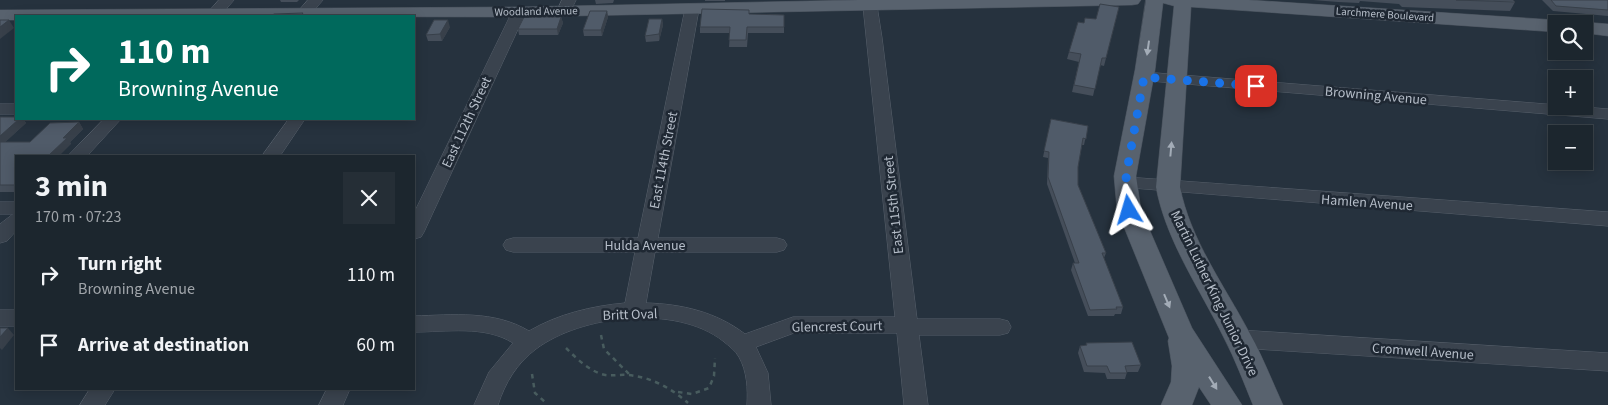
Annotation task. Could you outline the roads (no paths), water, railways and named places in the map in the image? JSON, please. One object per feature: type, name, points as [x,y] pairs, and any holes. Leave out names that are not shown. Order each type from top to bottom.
[{"type":"main road","name":"Woodland Avenue","points":[[0,15],[268,15],[310,6],[371,15],[518,12],[566,6],[692,8],[1132,0]]},
{"type":"main road","points":[[1155,0],[1126,183],[1132,217],[1180,332],[1227,405]]},
{"type":"main road","points":[[1170,0],[1183,0]]},
{"type":"main road","name":"Larchmere Boulevard","points":[[1183,0],[1548,25]]},
{"type":"main road","name":"Martin Luther King Junior Drive","points":[[1183,0],[1168,187],[1172,208],[1188,244],[1239,339],[1268,405]]},
{"type":"main road","points":[[1593,29],[1608,30]]},
{"type":"main road","points":[[1176,405],[1183,396],[1187,373],[1180,332]]},
{"type":"street","points":[[213,15],[227,0]]},
{"type":"street","name":"East 115th Street","points":[[870,6],[916,405]]},
{"type":"street","name":"East 114th Street","points":[[634,311],[692,8]]},
{"type":"street","name":"East 112th Street","points":[[415,227],[420,204],[518,12]]},
{"type":"street","name":"Browning Avenue","points":[[1144,77],[1608,114]]},
{"type":"street","points":[[0,109],[15,109]]},
{"type":"street","points":[[78,155],[112,120]]},
{"type":"street","points":[[272,155],[296,120]]},
{"type":"street","name":"Hamlen Avenue","points":[[1126,183],[1608,219]]},
{"type":"street","points":[[0,208],[15,208]]},
{"type":"street","points":[[0,236],[15,221]]},
{"type":"street","name":"Hulda Avenue","points":[[513,245],[777,245]]},
{"type":"street","name":"Britt Oval","points":[[486,405],[490,391],[502,371],[529,342],[554,328],[581,318],[634,311],[676,313],[692,316],[716,325],[741,344],[750,357],[756,371],[760,389],[759,405]]},
{"type":"street","points":[[0,318],[15,318]]},
{"type":"street","points":[[415,324],[489,324],[511,331],[529,342]]},
{"type":"street","name":"Glencrest Court","points":[[741,344],[793,324],[1000,327]]},
{"type":"street","name":"Cromwell Avenue","points":[[1239,339],[1608,362]]},
{"type":"street","points":[[92,405],[102,390]]},
{"type":"street","points":[[331,405],[338,390]]}]
